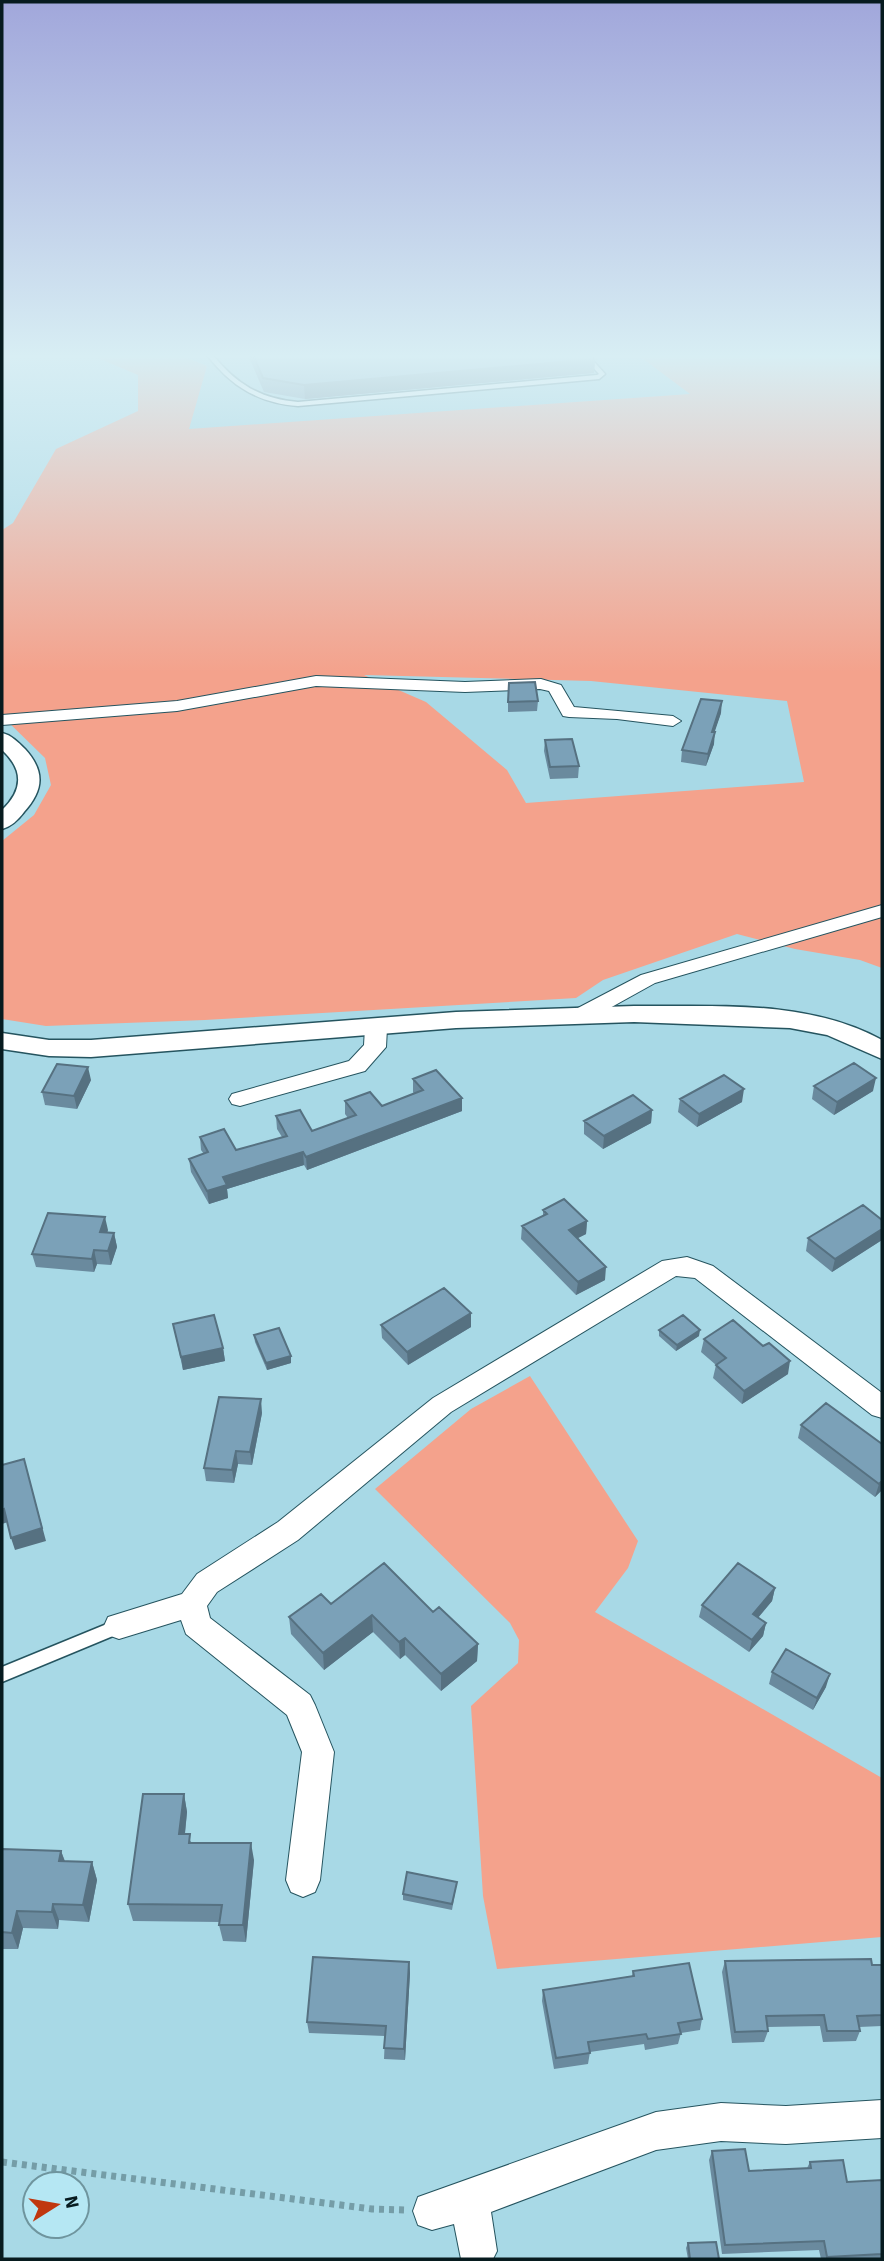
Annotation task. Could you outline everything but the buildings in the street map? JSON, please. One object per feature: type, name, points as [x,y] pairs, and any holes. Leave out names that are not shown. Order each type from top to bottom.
[{"type":"street","points":[[2,720],[11,717],[177,706],[316,681],[465,687],[541,684],[555,688],[569,712],[617,714],[673,721]]},
{"type":"street","points":[[2,739],[29,766],[31,782],[21,805],[2,822]]},
{"type":"street","points":[[583,1014],[648,979],[882,911]]},
{"type":"street","points":[[2,1041],[50,1048],[101,1047],[583,1014],[768,1015],[806,1022],[859,1037],[882,1051]]},
{"type":"street","points":[[240,1099],[357,1066],[375,1047],[376,1028]]},
{"type":"street","points":[[119,1626],[192,1604],[207,1583],[288,1531],[442,1405],[671,1267],[687,1266],[704,1272],[882,1408]]},
{"type":"street","points":[[192,1604],[197,1625],[299,1705],[318,1752],[303,1880]]},
{"type":"street","points":[[432,2211],[470,2200],[656,2131],[721,2122],[786,2125],[882,2119]]},
{"type":"street","points":[[470,2200],[477,2251]]},
{"type":"lane","points":[[2,1675],[119,1626]]},
{"type":"path","points":[[2,2162],[372,2209],[432,2211]]},
{"type":"shaded area","points":[[49,461],[882,461],[882,968],[860,960],[795,949],[737,934],[603,980],[576,998],[205,1020],[46,1026],[2,1019],[2,841],[34,815],[51,785],[45,758],[2,716],[2,530],[13,523]],"holes":[[[364,675],[591,681],[787,701],[804,782],[526,803],[507,770],[426,702]]]},
{"type":"shaded area","points":[[530,1376],[638,1541],[628,1568],[595,1612],[882,1778],[882,1937],[497,1969],[483,1896],[471,1706],[518,1663],[519,1640],[510,1623],[375,1489],[471,1409]]}]
